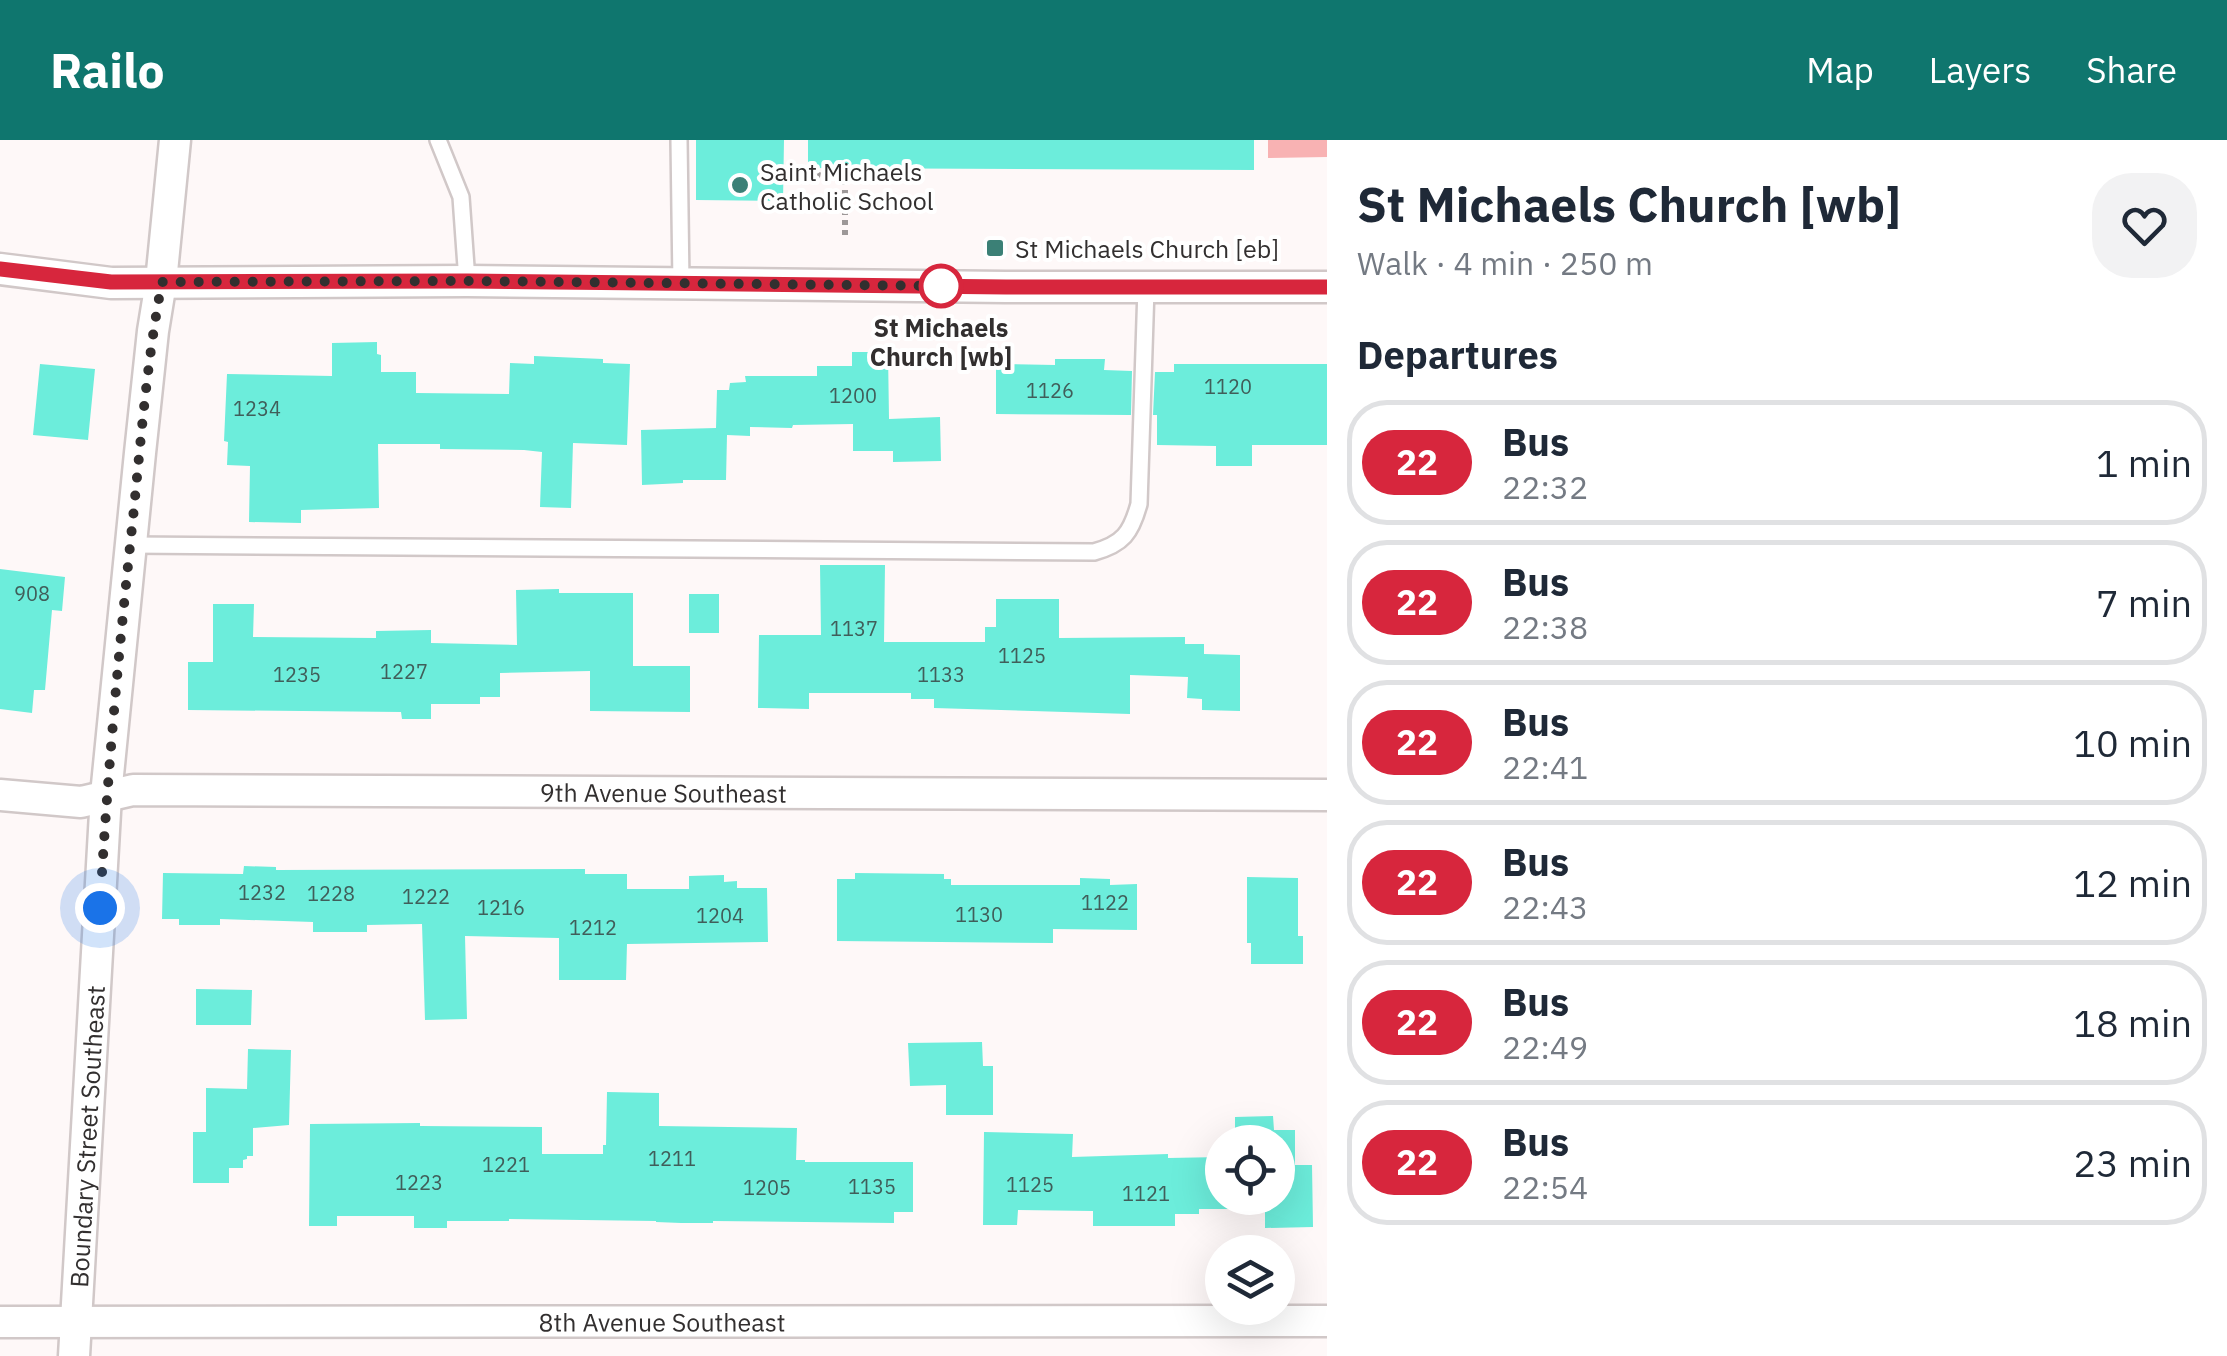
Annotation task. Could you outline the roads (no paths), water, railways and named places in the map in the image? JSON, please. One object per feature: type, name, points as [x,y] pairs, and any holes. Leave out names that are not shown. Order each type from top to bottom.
[{"type":"street","name":"Boundary Street Southeast","points":[[74,1356],[106,795],[175,140]]},
{"type":"street","points":[[0,269],[111,282],[1327,287]]},
{"type":"street","name":"9th Avenue Southeast","points":[[0,795],[81,802],[133,790],[1327,794]]},
{"type":"street","name":"8th Avenue Southeast","points":[[0,1322],[1327,1321]]},
{"type":"lane","points":[[438,140],[461,198],[467,281]]},
{"type":"lane","points":[[679,140],[681,283]]},
{"type":"lane","points":[[130,545],[1094,552],[1111,547],[1125,536],[1139,504],[1146,288]]},
{"type":"place","name":"Saint Michaels Catholic School","points":[[740,185]]},
{"type":"place","name":"St Michaels Church [eb]","points":[[995,248]]},
{"type":"place","name":"St Michaels Church [wb]","points":[[941,286]]}]
